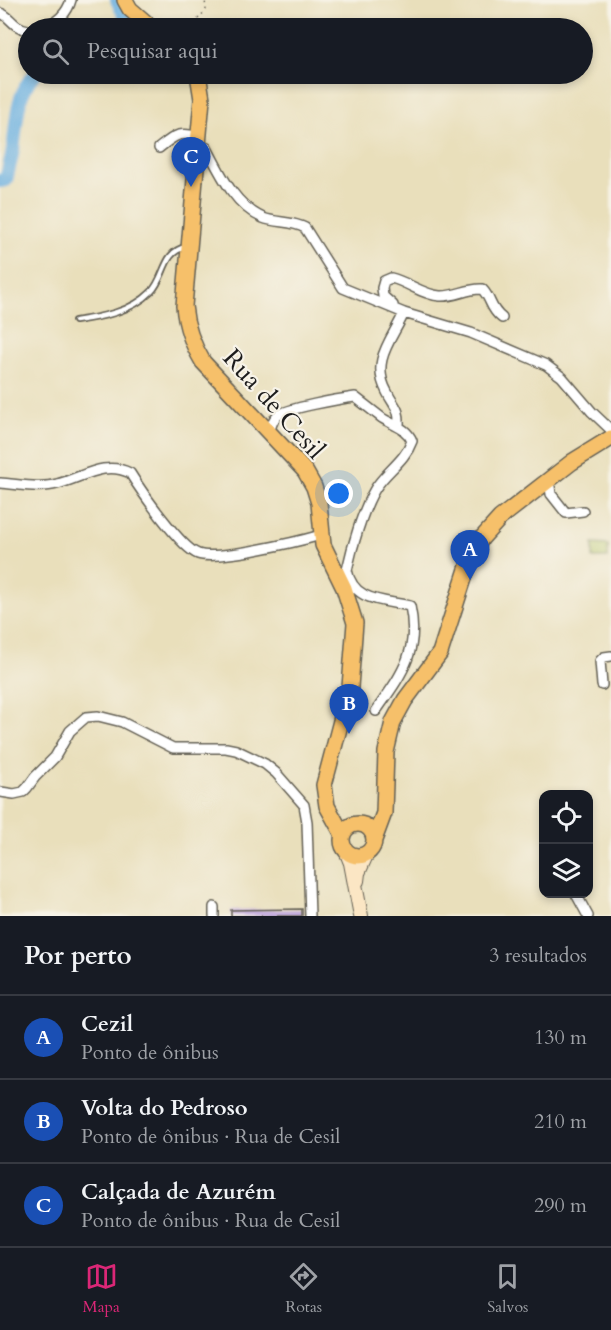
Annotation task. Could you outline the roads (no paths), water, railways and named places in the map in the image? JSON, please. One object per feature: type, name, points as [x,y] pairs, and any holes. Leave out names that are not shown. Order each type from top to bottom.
[{"type":"main road","points":[[124,0],[140,18]]},
{"type":"main road","name":"Rua de Cesil","points":[[200,84],[202,99],[200,141],[184,306],[186,323],[192,343],[202,362],[305,471],[314,487],[321,518],[323,545],[341,571],[355,623],[350,687],[324,785],[324,798],[327,806]]},
{"type":"main road","points":[[357,890],[358,873],[384,813],[386,752],[393,722],[405,700],[440,653],[477,546],[485,533],[500,518],[579,457],[611,438]]},
{"type":"main road","points":[[361,916],[357,890],[347,853],[342,844],[343,835],[349,827],[360,825],[379,815],[385,805]]},
{"type":"main road","points":[[327,806],[347,821],[370,831],[370,847]]},
{"type":"main road","points":[[327,806],[343,835]]},
{"type":"main road","points":[[347,853],[359,856],[370,847]]},
{"type":"street","points":[[60,18],[68,9],[71,0]]},
{"type":"street","points":[[0,13],[18,28]]},
{"type":"street","points":[[159,148],[176,135],[188,134],[200,141],[207,148],[220,174],[248,209],[263,218],[305,228],[343,288],[404,314],[471,333],[546,365],[556,371],[611,430]]},
{"type":"street","points":[[404,314],[403,310],[387,302],[382,296],[384,281],[391,278],[432,295],[443,296],[477,288],[482,289],[487,294],[489,304],[502,318]]},
{"type":"street","points":[[399,426],[399,409],[385,388],[381,358],[404,314]]},
{"type":"street","points":[[269,433],[279,415],[315,404],[355,397],[384,419],[399,426],[411,437],[409,450],[374,490],[341,571],[356,591],[364,596],[410,606],[414,626],[412,644],[402,674],[376,711]]},
{"type":"street","points":[[0,483],[57,485],[96,470],[111,467],[121,469],[130,473],[188,548],[206,556],[297,542],[321,535]]},
{"type":"street","points":[[549,480],[551,494],[566,513],[583,511]]},
{"type":"street","points":[[602,685],[600,661],[604,657],[611,656]]},
{"type":"street","points":[[0,792],[15,794],[27,789],[35,777],[55,757],[70,731],[87,717],[98,716],[122,722],[173,748],[236,750],[270,768],[304,805],[307,822],[310,916]]},
{"type":"street","points":[[578,898],[588,916]]},
{"type":"lane","points":[[75,321],[111,315],[141,300],[158,284],[171,254],[189,246]]},
{"type":"waterway","points":[[117,0],[126,18]]},
{"type":"waterway","points":[[0,181],[6,180],[21,97],[28,84]]},
{"type":"place","name":"Calçada de Azurém","points":[[191,187]]},
{"type":"place","name":"Cezil","points":[[470,580]]},
{"type":"place","name":"Volta do Pedroso","points":[[349,734]]}]
